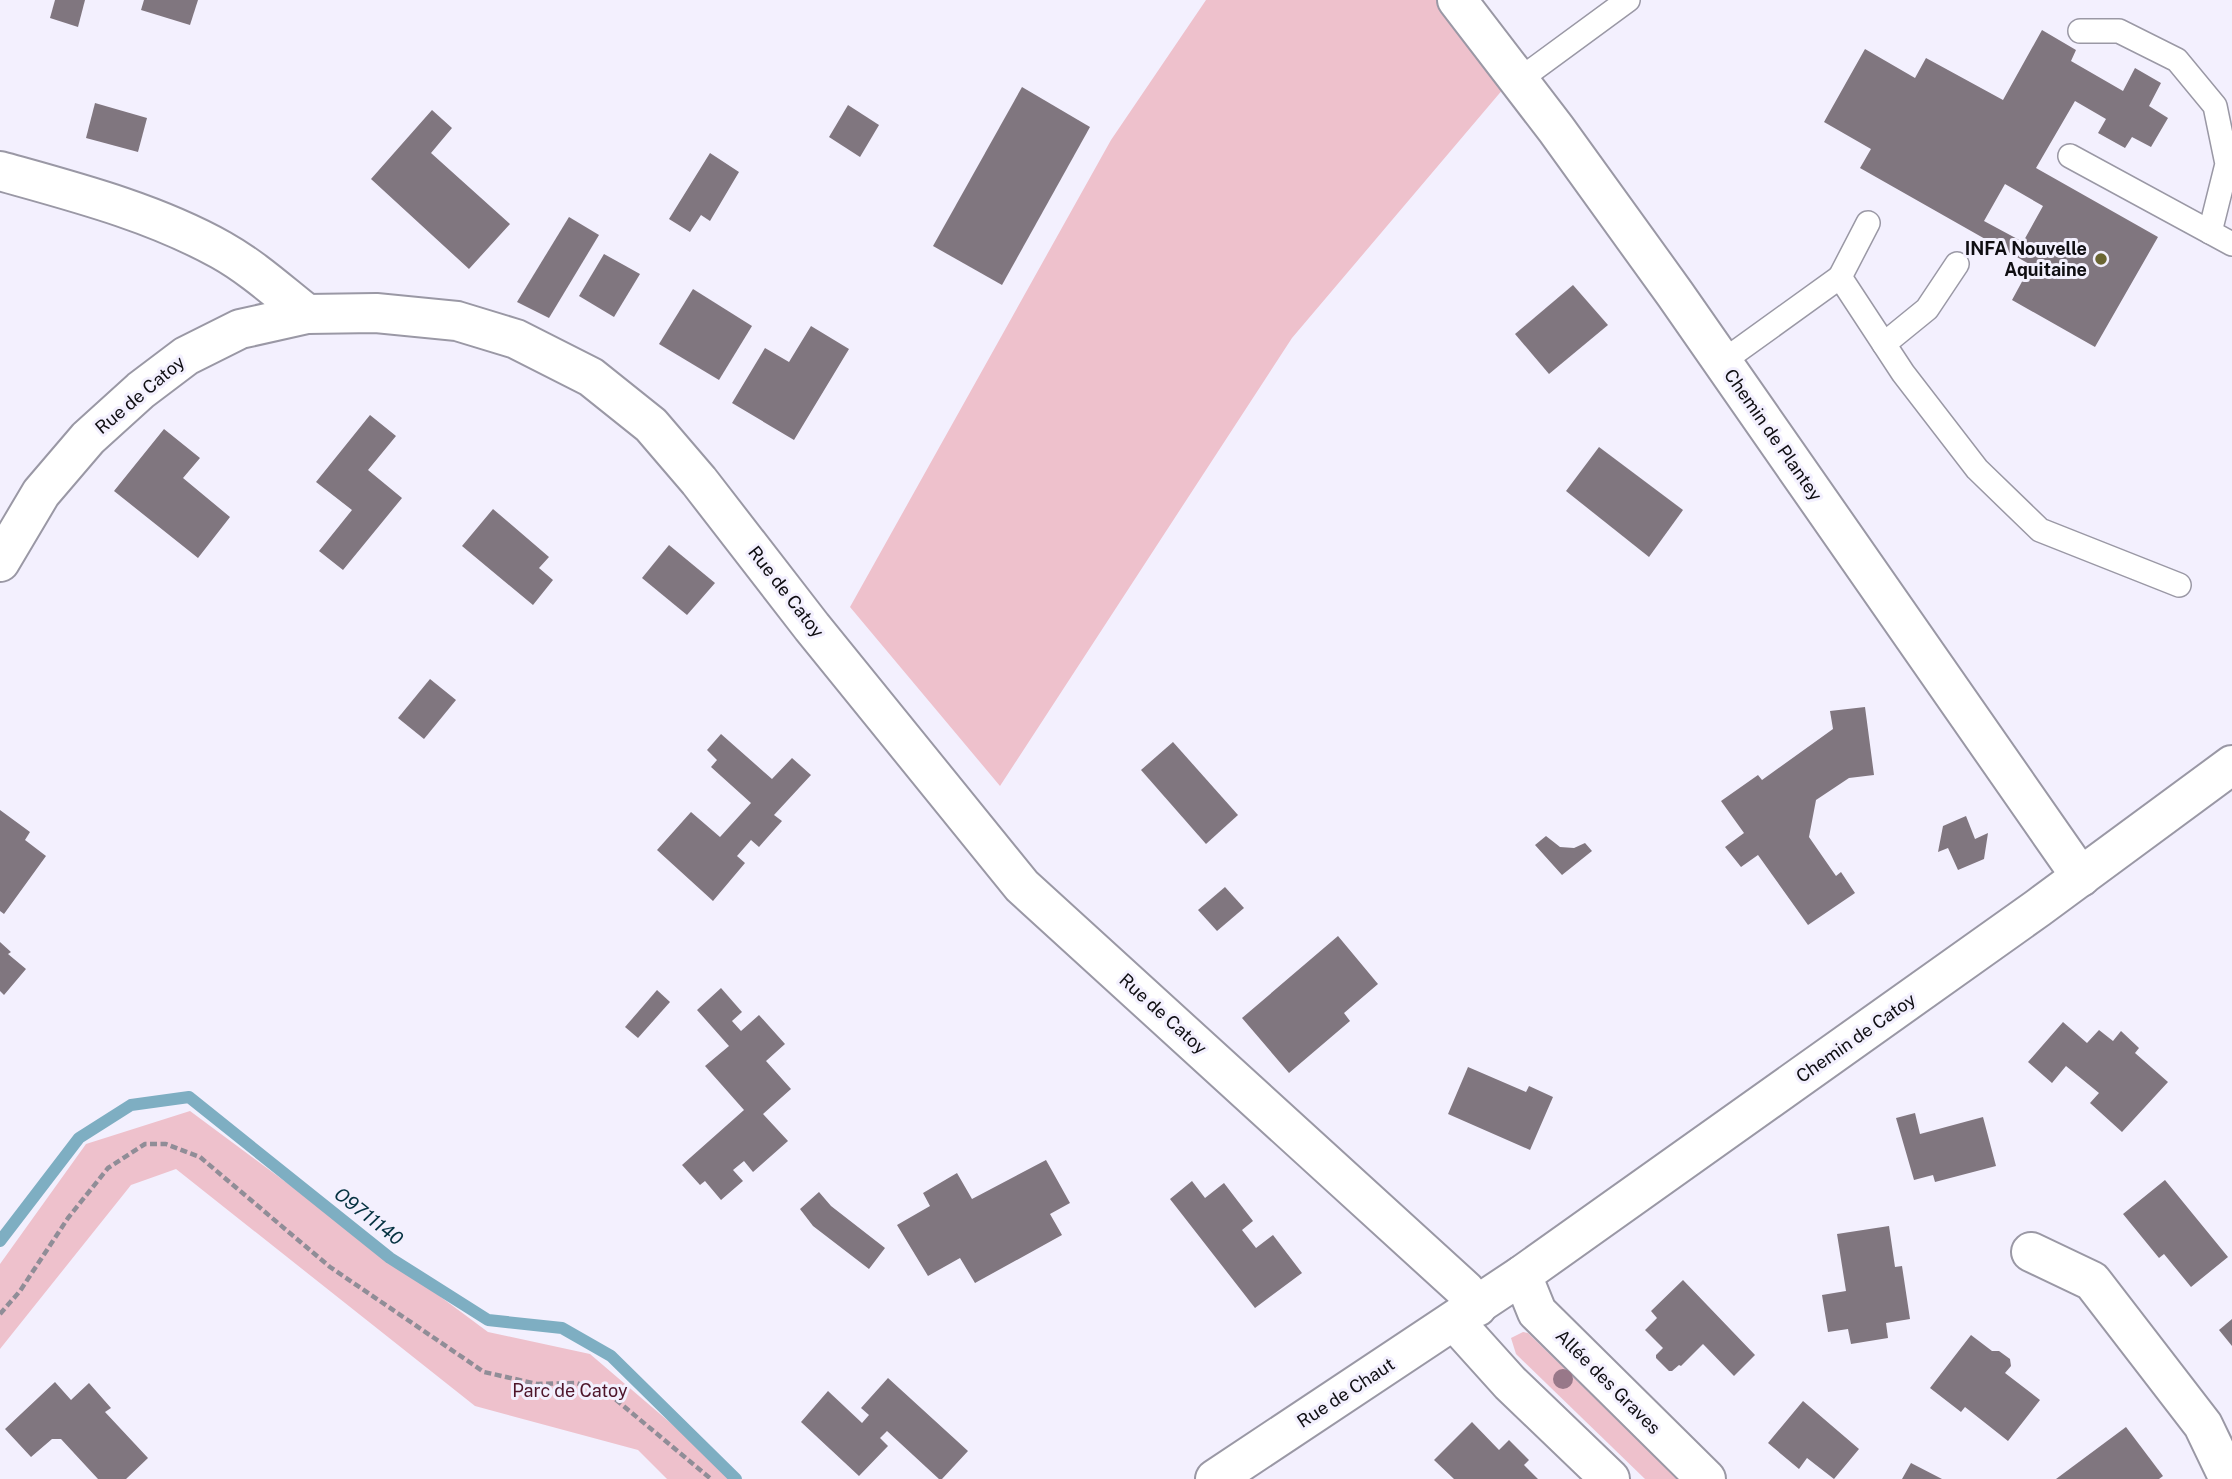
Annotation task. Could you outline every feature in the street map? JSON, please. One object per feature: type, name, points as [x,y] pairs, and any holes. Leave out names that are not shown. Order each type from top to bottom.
[{"type":"street","name":"Chemin de Plantey","points":[[1457,0],[1519,80],[1723,362],[2081,877]]},
{"type":"street","points":[[0,171],[95,197],[220,249],[251,268],[307,314]]},
{"type":"street","name":"Rue de Catoy","points":[[0,562],[41,492],[88,438],[141,390],[186,356],[240,329],[307,314],[376,313],[457,321],[516,339],[591,377],[651,425],[699,481],[812,627],[1022,886],[1465,1290],[1466,1315]]},
{"type":"street","name":"Chemin de Catoy","points":[[1466,1315],[2081,877],[2232,765]]},
{"type":"street","points":[[2031,1252],[2092,1281],[2203,1425],[2229,1479]]},
{"type":"street","name":"Allée des Graves","points":[[1522,1275],[1537,1312],[1706,1479]]},
{"type":"street","points":[[1466,1315],[1510,1383],[1610,1479]]},
{"type":"street","name":"Rue de Chaut","points":[[1215,1479],[1466,1315]]},
{"type":"lane","points":[[1519,80],[1628,0]]},
{"type":"lane","points":[[2080,31],[2119,31],[2177,60],[2215,106],[2227,164],[2210,232]]},
{"type":"lane","points":[[2070,156],[2232,244]]},
{"type":"lane","points":[[1723,362],[1840,277],[1868,223]]},
{"type":"lane","points":[[1884,344],[1927,309],[1957,264]]},
{"type":"lane","points":[[1840,277],[1903,373],[1977,470],[2040,530],[2179,585]]},
{"type":"path","points":[[0,1314],[20,1291],[68,1217],[108,1168],[145,1144],[166,1144],[200,1157],[330,1267],[484,1373],[537,1384],[576,1383],[608,1393],[711,1479]]},
{"type":"green space","points":[[1206,0],[1437,0],[1504,88],[1292,338],[1000,786],[850,607],[1111,140]]},
{"type":"green space","name":"Parc de Catoy","points":[[190,1111],[488,1332],[590,1354],[736,1479],[667,1479],[638,1450],[475,1406],[176,1169],[131,1185],[0,1349],[0,1264],[86,1144]]},
{"type":"green space","points":[[1523,1332],[1528,1333],[1678,1479],[1645,1479],[1516,1354],[1511,1338]]},
{"type":"building","points":[[55,0],[85,0],[78,27],[50,18]]},
{"type":"building","points":[[144,0],[198,0],[190,25],[141,10]]},
{"type":"building","points":[[2042,30],[2076,50],[2071,61],[2123,91],[2135,68],[2161,83],[2149,106],[2168,118],[2151,147],[2132,137],[2125,148],[2098,133],[2106,119],[2075,101],[2036,168],[2158,237],[2095,347],[2012,300],[2031,265],[1860,168],[1871,149],[1824,122],[1865,49],[1915,78],[1926,58],[2003,100]],"holes":[[[2005,184],[2043,206],[2023,242],[1984,221]]]},
{"type":"building","points":[[1022,87],[1090,127],[1002,285],[933,246]]},
{"type":"building","points":[[95,103],[147,118],[138,152],[86,138]]},
{"type":"building","points":[[848,105],[879,125],[860,157],[829,137]]},
{"type":"building","points":[[432,110],[452,128],[431,153],[510,224],[469,269],[371,179]]},
{"type":"building","points":[[710,153],[739,172],[710,221],[701,215],[690,232],[669,219]]},
{"type":"building","points":[[569,217],[599,235],[549,318],[517,302]]},
{"type":"building","points":[[604,254],[640,274],[614,317],[579,296]]},
{"type":"building","points":[[1573,285],[1608,325],[1549,374],[1515,334]]},
{"type":"building","points":[[693,289],[752,326],[719,380],[659,344]]},
{"type":"building","points":[[811,326],[849,349],[794,440],[732,403],[765,348],[789,362]]},
{"type":"building","points":[[370,415],[396,436],[368,470],[402,498],[343,570],[319,551],[352,510],[316,482]]},
{"type":"building","points":[[164,429],[200,458],[183,478],[230,517],[198,558],[114,491]]},
{"type":"building","points":[[1599,447],[1683,510],[1649,557],[1566,491]]},
{"type":"building","points":[[493,509],[549,557],[539,568],[553,580],[533,605],[462,546]]},
{"type":"building","points":[[669,545],[715,583],[687,615],[642,578]]},
{"type":"building","points":[[430,679],[456,700],[424,739],[398,718]]},
{"type":"building","points":[[1865,707],[1874,775],[1849,778],[1816,800],[1809,837],[1836,876],[1841,872],[1855,893],[1808,925],[1758,855],[1741,867],[1725,847],[1744,833],[1721,801],[1758,775],[1762,780],[1833,729],[1830,711]]},
{"type":"building","points":[[721,734],[772,779],[792,758],[811,775],[774,815],[782,821],[759,847],[751,840],[737,856],[745,863],[713,901],[657,850],[691,812],[720,837],[751,803],[711,767],[717,760],[707,750]]},
{"type":"building","points":[[1173,742],[1238,815],[1206,844],[1141,770]]},
{"type":"building","points":[[0,810],[30,832],[25,840],[46,856],[4,914],[0,911]]},
{"type":"building","points":[[1966,816],[1975,839],[1988,833],[1984,859],[1958,870],[1948,848],[1938,852],[1943,826]]},
{"type":"building","points":[[1546,836],[1560,847],[1574,848],[1585,843],[1592,851],[1562,875],[1535,845]]},
{"type":"building","points":[[1225,887],[1244,908],[1217,931],[1198,910]]},
{"type":"building","points":[[1338,936],[1378,984],[1344,1013],[1350,1021],[1289,1073],[1242,1018]]},
{"type":"building","points":[[0,942],[11,952],[8,954],[26,969],[4,995],[0,991]]},
{"type":"building","points":[[721,988],[742,1012],[732,1021],[741,1031],[759,1015],[785,1044],[766,1061],[791,1089],[763,1114],[788,1141],[753,1172],[744,1161],[733,1170],[743,1181],[721,1200],[705,1181],[700,1185],[682,1165],[744,1110],[705,1066],[729,1046],[697,1010]]},
{"type":"building","points":[[657,990],[670,1002],[638,1038],[625,1027]]},
{"type":"building","points":[[2063,1022],[2087,1043],[2099,1030],[2113,1041],[2121,1031],[2139,1048],[2135,1053],[2168,1082],[2122,1132],[2090,1103],[2099,1093],[2066,1066],[2052,1083],[2028,1062]]},
{"type":"building","points":[[1468,1067],[1526,1092],[1529,1086],[1553,1097],[1530,1150],[1448,1114]]},
{"type":"building","points":[[1915,1113],[1920,1134],[1983,1117],[1996,1166],[1935,1182],[1933,1175],[1914,1180],[1896,1118]]},
{"type":"building","points":[[1046,1160],[1070,1203],[1050,1214],[1062,1235],[975,1283],[960,1258],[928,1276],[897,1225],[930,1206],[923,1193],[957,1173],[972,1199]]},
{"type":"building","points":[[2165,1180],[2228,1257],[2191,1287],[2164,1254],[2159,1258],[2123,1214]]},
{"type":"building","points":[[1192,1181],[1205,1198],[1224,1183],[1253,1221],[1242,1230],[1256,1248],[1273,1235],[1302,1273],[1255,1308],[1170,1199]]},
{"type":"building","points":[[819,1192],[831,1206],[885,1248],[869,1269],[813,1226],[800,1209]]},
{"type":"building","points":[[1889,1226],[1895,1267],[1902,1266],[1910,1319],[1886,1323],[1888,1338],[1851,1344],[1848,1329],[1828,1332],[1822,1295],[1846,1291],[1837,1234]]},
{"type":"building","points":[[1683,1280],[1755,1355],[1734,1376],[1703,1344],[1681,1366],[1672,1371],[1656,1358],[1663,1348],[1645,1330],[1657,1318],[1651,1311]]},
{"type":"building","points":[[2232,1319],[2232,1346],[2219,1330]]},
{"type":"building","points":[[1971,1335],[1992,1351],[1999,1351],[2010,1359],[2011,1366],[2005,1373],[2040,1400],[2008,1441],[1965,1407],[1961,1412],[1930,1388]]},
{"type":"building","points":[[888,1378],[968,1451],[942,1479],[887,1431],[880,1438],[888,1446],[859,1476],[801,1422],[828,1391],[862,1423],[869,1415],[861,1408]]},
{"type":"building","points":[[55,1382],[71,1400],[89,1383],[111,1408],[105,1412],[148,1458],[126,1479],[98,1479],[61,1439],[52,1439],[31,1457],[5,1429]]},
{"type":"building","points":[[1803,1401],[1859,1449],[1834,1479],[1807,1458],[1799,1469],[1768,1443]]},
{"type":"building","points":[[1472,1422],[1499,1450],[1509,1440],[1529,1460],[1524,1465],[1538,1479],[1454,1479],[1434,1460]]},
{"type":"building","points":[[2126,1427],[2163,1476],[2159,1479],[2056,1479]]},
{"type":"building","points":[[1911,1463],[1942,1479],[1902,1479]]},
{"type":"waterway","name":"O9711140","points":[[0,1241],[79,1138],[131,1105],[189,1097],[390,1258],[488,1320],[562,1328],[611,1356],[736,1479]]},
{"type":"place","name":"INFA Nouvelle Aquitaine","points":[[2101,259]]}]
